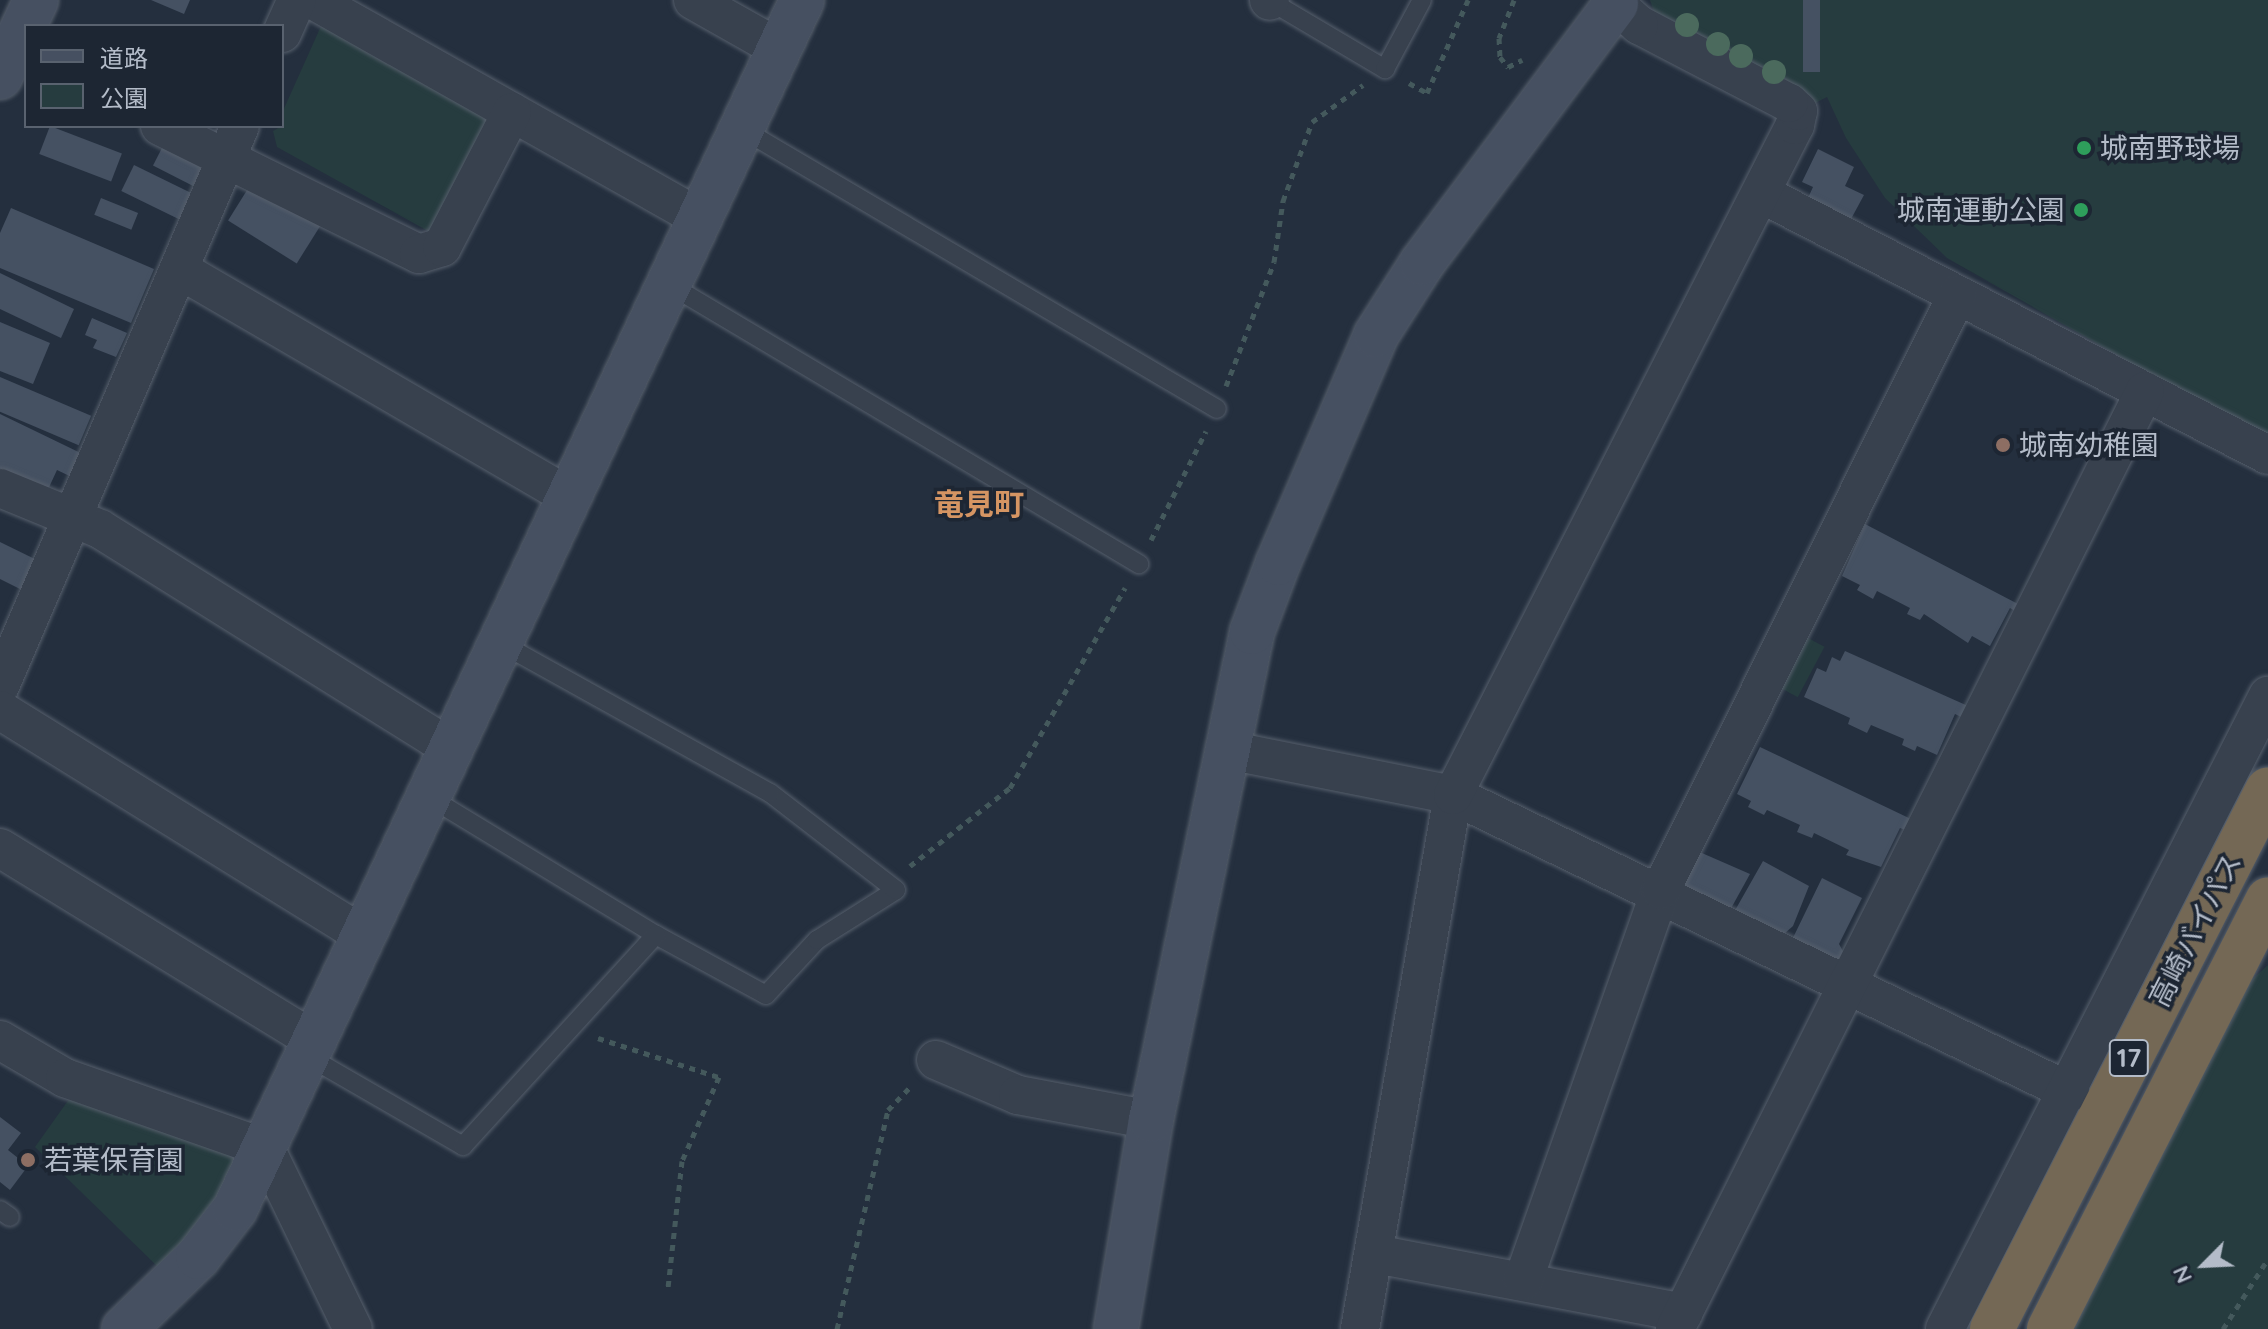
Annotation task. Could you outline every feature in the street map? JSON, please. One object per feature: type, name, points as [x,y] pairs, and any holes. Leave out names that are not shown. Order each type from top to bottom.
[{"type":"highway","name":"高崎バイパス","points":[[1992,1329],[2268,789]]},
{"type":"highway","name":"高崎バイパス","points":[[2049,1329],[2264,916]]},
{"type":"street","points":[[27,24],[36,0]]},
{"type":"street","points":[[284,29],[297,0]]},
{"type":"street","points":[[313,0],[701,219]]},
{"type":"street","points":[[693,0],[780,49]]},
{"type":"street","points":[[124,1329],[198,1257],[235,1209],[312,1050],[360,933],[429,797],[571,498],[802,0]]},
{"type":"street","points":[[1116,1329],[1151,1120],[1252,632],[1376,335],[1422,263],[1617,2],[1639,25],[1798,111],[1762,194],[1453,795],[1360,1329]]},
{"type":"street","points":[[12,67],[24,34]]},
{"type":"street","points":[[170,128],[233,141],[419,254],[442,247],[512,112]]},
{"type":"street","points":[[0,686],[233,141]]},
{"type":"street","points":[[1762,194],[2268,455]]},
{"type":"street","points":[[180,270],[571,498]]},
{"type":"street","points":[[1523,1281],[1661,890],[1957,295]]},
{"type":"street","points":[[1375,1254],[1523,1281],[1679,1321],[2145,391]]},
{"type":"street","points":[[0,488],[70,520],[100,529],[452,749]]},
{"type":"street","points":[[1945,1329],[2070,1092],[2268,696]]},
{"type":"street","points":[[0,710],[360,933]]},
{"type":"street","points":[[1228,750],[1453,795],[1661,890],[2070,1092]]},
{"type":"street","points":[[0,848],[312,1050]]},
{"type":"street","points":[[0,1040],[65,1078],[265,1148],[353,1329]]},
{"type":"street","points":[[936,1060],[1018,1095],[1151,1120]]},
{"type":"lane","points":[[1269,0],[1385,69],[1422,0]]},
{"type":"lane","points":[[742,129],[1217,409]]},
{"type":"lane","points":[[670,285],[1139,564]]},
{"type":"lane","points":[[429,797],[656,935],[766,995],[817,940],[896,890],[770,793],[501,643]]},
{"type":"lane","points":[[312,1050],[463,1146],[656,935]]},
{"type":"path","points":[[887,884],[1010,788],[1139,564],[1217,409],[1274,262],[1283,201],[1312,122],[1385,69],[1427,93],[1468,0]]},
{"type":"path","points":[[1514,0],[1499,38],[1500,57],[1508,67],[1526,58]]},
{"type":"path","points":[[570,1029],[719,1077],[682,1161],[668,1287]]},
{"type":"path","points":[[837,1329],[888,1110],[936,1060]]},
{"type":"path","points":[[2223,1329],[2268,1259]]},
{"type":"green space","name":"城南野球場","points":[[1650,0],[2268,0],[2268,441],[1947,258],[1885,198],[1846,138],[1827,97],[1813,104],[1654,12]]},
{"type":"green space","points":[[326,15],[498,113],[444,224],[428,231],[277,147],[273,131],[284,128],[284,109]]},
{"type":"green space","points":[[1806,637],[1825,647],[1798,697],[1779,687]]},
{"type":"green space","points":[[2268,965],[2268,1329],[2061,1329],[2247,984]]},
{"type":"green space","points":[[77,1088],[243,1148],[201,1229],[158,1267],[35,1147]]},
{"type":"building","points":[[151,0],[190,0],[184,14]]},
{"type":"building","points":[[1803,0],[1820,0],[1820,72],[1803,72]]},
{"type":"building","points":[[49,128],[122,154],[111,182],[39,154]]},
{"type":"building","points":[[163,146],[203,166],[193,186],[153,166]]},
{"type":"building","points":[[1818,149],[1854,167],[1845,186],[1864,195],[1851,219],[1808,198],[1813,187],[1802,182]]},
{"type":"building","points":[[134,165],[201,198],[189,224],[121,191]]},
{"type":"building","points":[[254,179],[323,222],[297,263],[228,221]]},
{"type":"building","points":[[101,198],[138,213],[131,230],[94,215]]},
{"type":"building","points":[[11,208],[154,269],[131,323],[0,268],[0,233]]},
{"type":"building","points":[[0,273],[74,309],[61,338],[0,309]]},
{"type":"building","points":[[92,318],[127,333],[116,357],[93,348],[97,340],[85,335]]},
{"type":"building","points":[[0,322],[50,343],[33,384],[0,371]]},
{"type":"building","points":[[0,377],[91,416],[79,445],[0,412]]},
{"type":"building","points":[[0,414],[93,459],[82,482],[57,470],[45,496],[0,474]]},
{"type":"building","points":[[1865,524],[2018,604],[2015,611],[2010,608],[1990,646],[1972,636],[1968,643],[1924,614],[1920,620],[1907,614],[1910,608],[1877,591],[1873,599],[1857,590],[1860,585],[1842,576]]},
{"type":"building","points":[[0,542],[45,564],[30,594],[0,579]]},
{"type":"building","points":[[1845,651],[1968,706],[1963,718],[1955,714],[1937,755],[1917,746],[1915,751],[1902,745],[1904,739],[1871,725],[1867,733],[1848,724],[1850,718],[1804,697],[1817,668],[1826,672],[1832,657],[1840,661]]},
{"type":"building","points":[[1760,747],[1911,819],[1905,830],[1900,828],[1881,867],[1846,855],[1849,850],[1814,833],[1812,838],[1797,832],[1800,825],[1767,810],[1764,815],[1748,807],[1751,801],[1737,794]]},
{"type":"building","points":[[1695,850],[1750,874],[1729,912],[1678,884]]},
{"type":"building","points":[[1763,861],[1809,886],[1793,926],[1784,934],[1769,926],[1762,939],[1729,921]]},
{"type":"building","points":[[1822,878],[1862,898],[1839,944],[1844,953],[1839,965],[1789,946]]},
{"type":"building","points":[[0,1117],[21,1133],[8,1150],[28,1166],[10,1190],[0,1182]]},
{"type":"place","name":"城南野球場","points":[[2084,148]]},
{"type":"place","name":"城南運動公園","points":[[2081,210]]},
{"type":"place","name":"城南幼稚園","points":[[2003,445]]},
{"type":"place","name":"若葉保育園","points":[[28,1160]]},
{"type":"district","name":"竜見町","points":[[979,504]]}]
